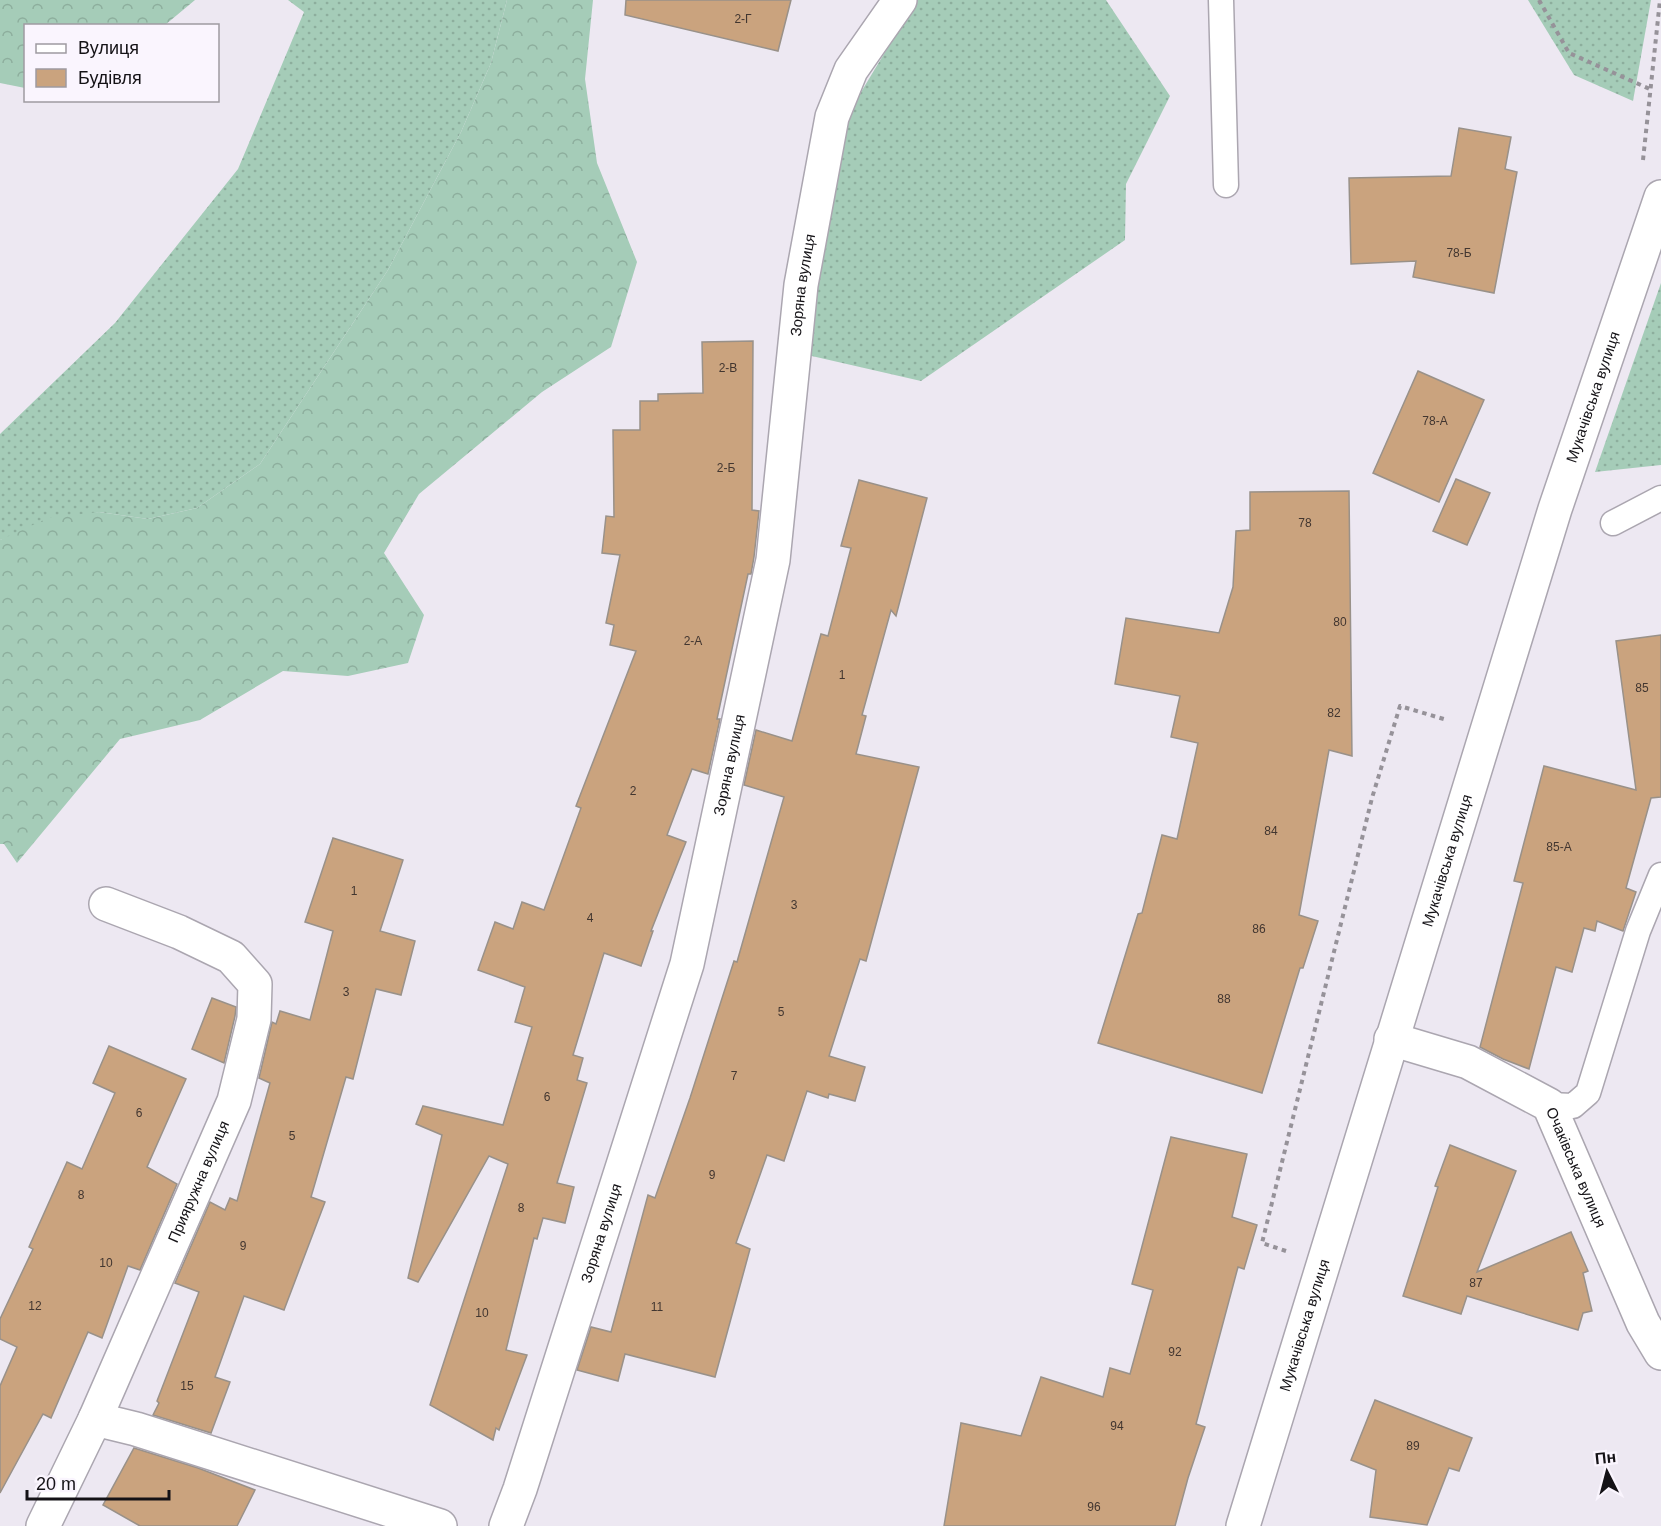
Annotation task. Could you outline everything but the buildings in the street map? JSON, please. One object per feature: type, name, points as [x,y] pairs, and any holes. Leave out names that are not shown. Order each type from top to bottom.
[{"type":"street","name":"Зоряна вулиця","points":[[506,1526],[520,1490],[687,964],[773,560],[801,285],[832,117],[850,70],[900,0]]},
{"type":"street","name":"Мукачівська вулиця","points":[[1243,1526],[1555,509],[1661,197]]},
{"type":"street","name":"Прияружна вулиця","points":[[43,1526],[95,1419],[234,1101],[254,1019],[255,984],[231,957],[179,932],[106,904]]},
{"type":"street","name":"Очаківська вулиця","points":[[1391,1039],[1468,1062],[1550,1105],[1643,1323],[1661,1353]]},
{"type":"street","points":[[95,1419],[136,1429],[440,1526]]},
{"type":"lane","points":[[1221,0],[1226,185]]},
{"type":"lane","points":[[1613,523],[1661,498]]},
{"type":"lane","points":[[1550,1105],[1573,1106],[1588,1093],[1638,931],[1661,875]]},
{"type":"path","points":[[1539,0],[1569,53],[1652,90]]},
{"type":"path","points":[[1640,170],[1645,150],[1660,0]]},
{"type":"path","points":[[1292,1253],[1262,1243],[1372,798],[1400,706],[1451,721]]},
{"type":"green space","points":[[0,0],[195,0],[166,24],[24,24],[24,88],[0,83]]},
{"type":"green space","points":[[288,0],[507,0],[491,63],[461,132],[388,270],[260,464],[197,508],[148,519],[99,512],[0,540],[0,434],[115,323],[238,169],[304,12]]},
{"type":"green space","points":[[507,0],[593,0],[585,79],[597,163],[637,262],[611,347],[542,392],[419,494],[384,553],[424,615],[408,663],[348,676],[283,671],[200,720],[120,739],[17,863],[4,844],[0,844],[0,540],[48,518],[99,512],[148,519],[197,508],[260,464],[388,270],[461,132],[491,63]]},
{"type":"green space","points":[[895,0],[1106,0],[1170,96],[1126,184],[1125,240],[921,381],[803,354],[843,122],[896,34]]},
{"type":"green space","points":[[1528,0],[1651,0],[1633,101],[1574,75]]},
{"type":"green space","points":[[1661,283],[1661,465],[1595,472]]}]
